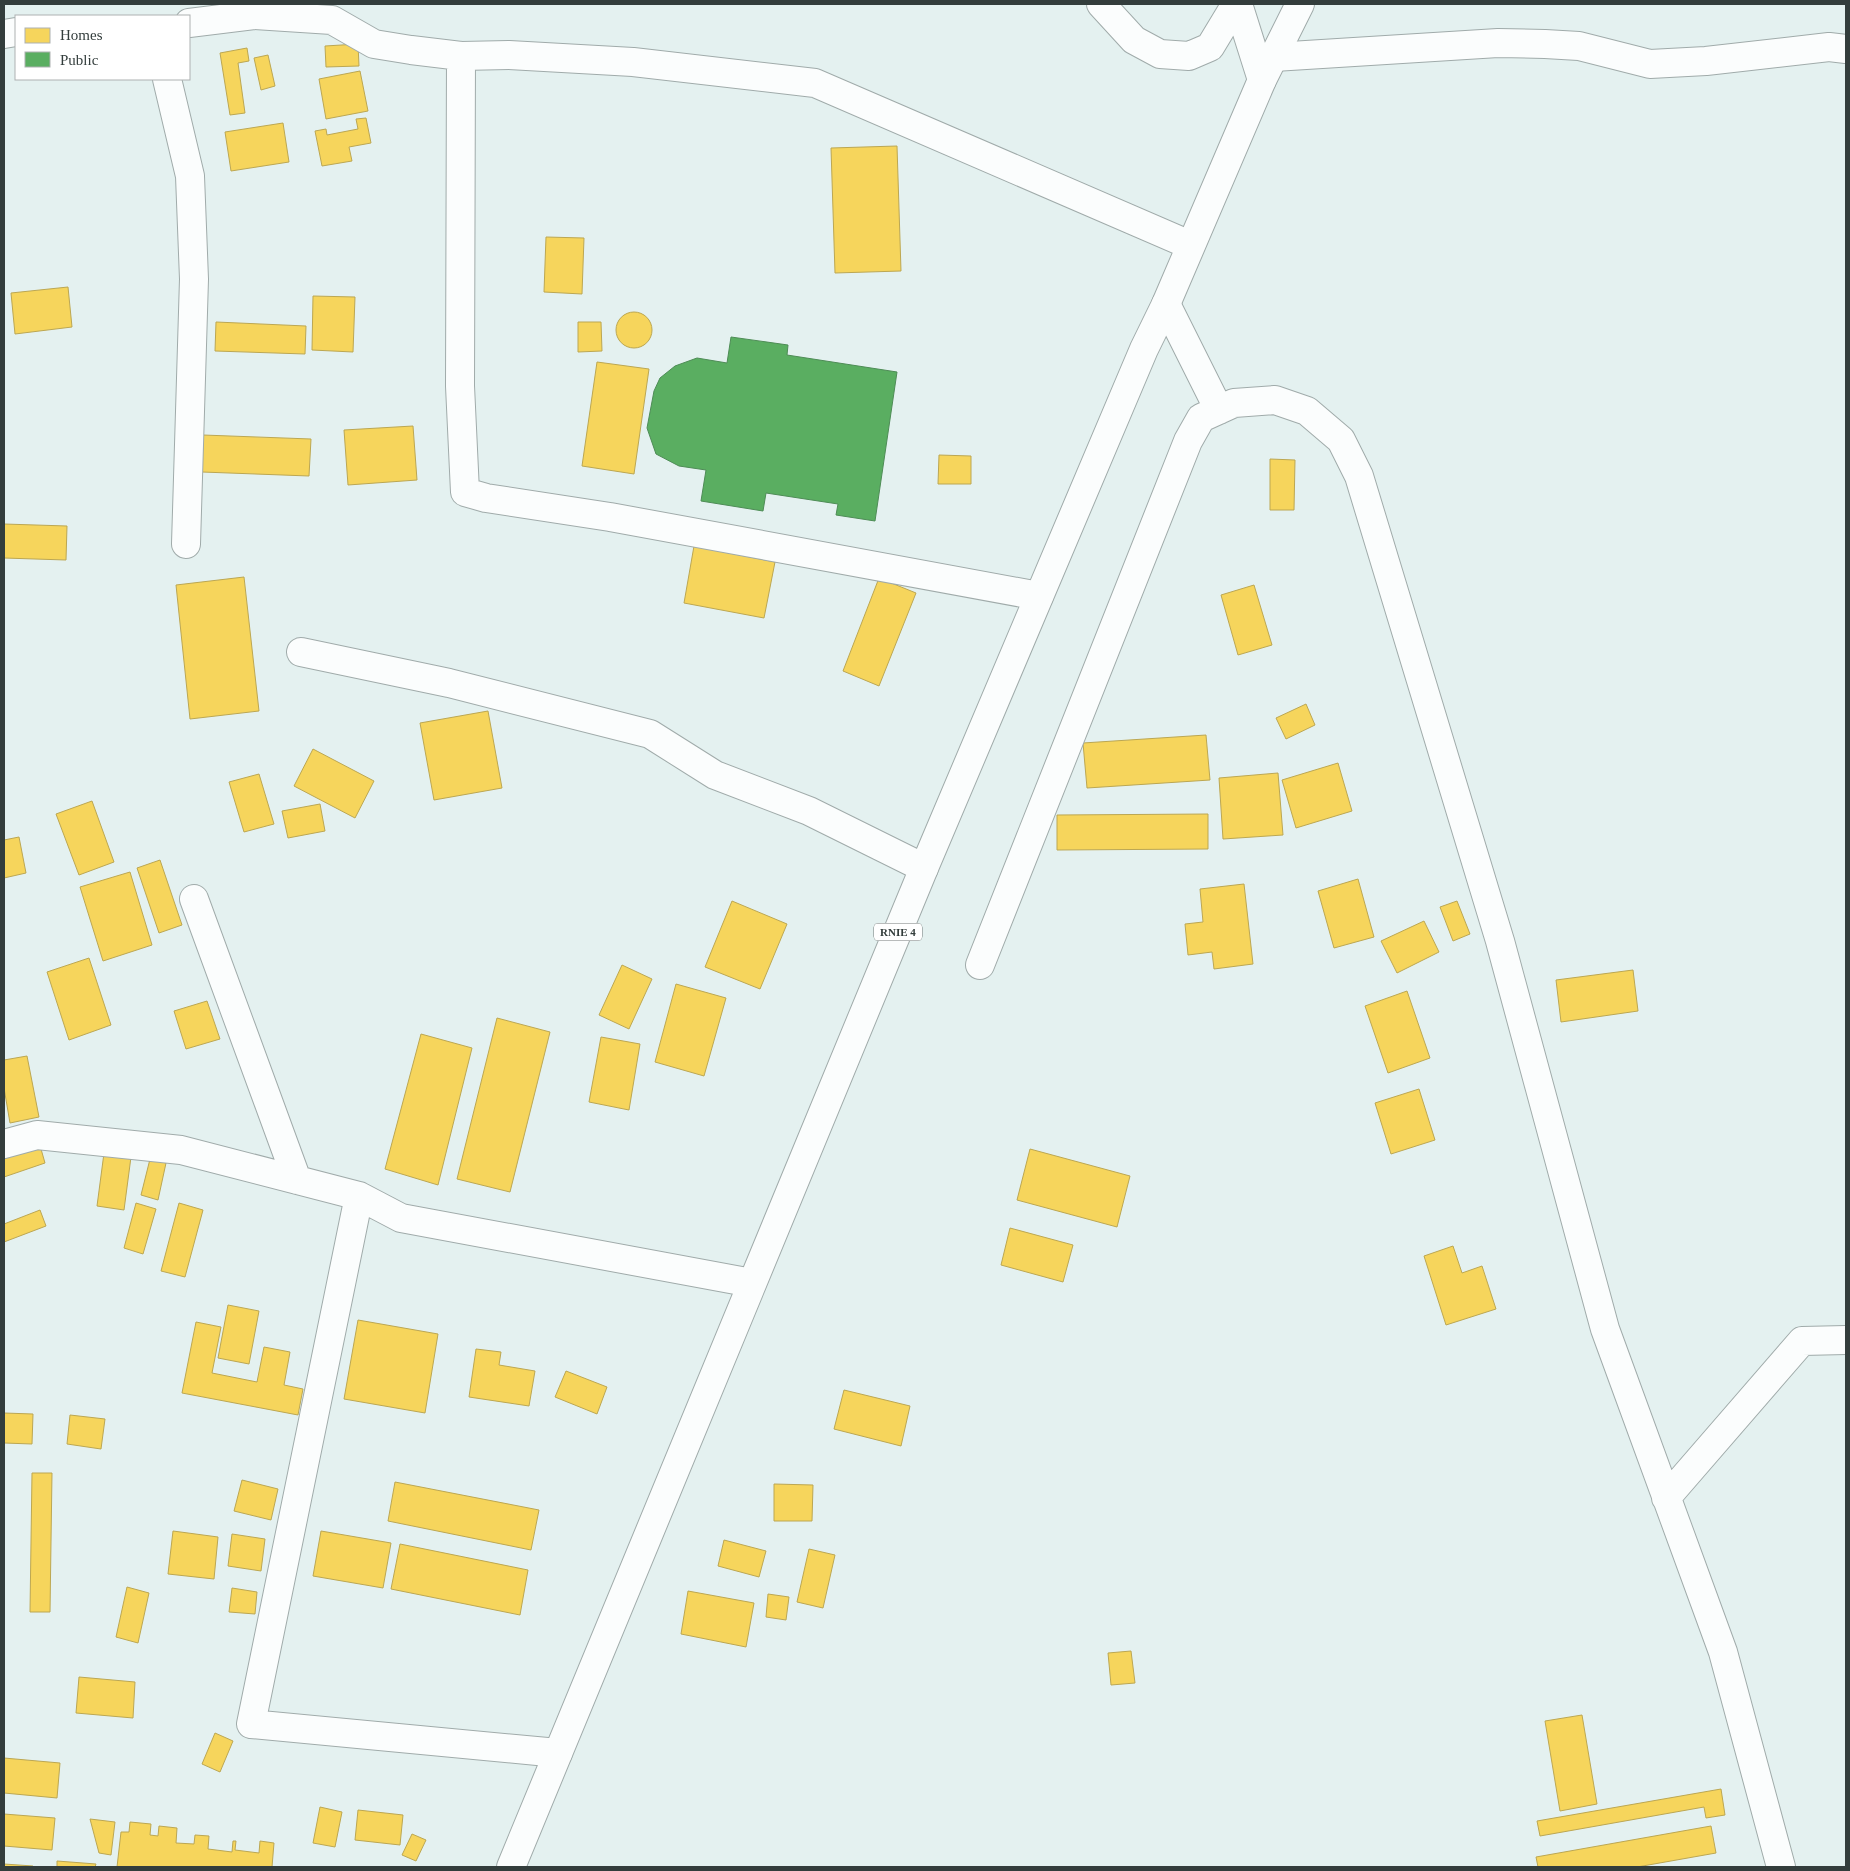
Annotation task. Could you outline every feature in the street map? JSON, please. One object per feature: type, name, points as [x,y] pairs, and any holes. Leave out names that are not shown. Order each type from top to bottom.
[{"type":"street","points":[[1101,4],[1134,40],[1160,54],[1189,56],[1210,47],[1237,4]]},
{"type":"street","points":[[1237,4],[1268,69],[1498,44],[1579,46],[1650,64],[1706,61],[1829,47],[1846,49]]},
{"type":"street","name":"RNIE 4","points":[[511,1867],[924,868],[1039,596],[1144,349],[1166,304],[1268,69],[1300,4]]},
{"type":"street","points":[[190,22],[254,15],[332,20],[374,44],[461,56],[509,55],[634,62],[815,83],[1190,245]]},
{"type":"street","points":[[461,56],[460,386],[464,492],[486,498],[610,517],[1039,596]]},
{"type":"street","points":[[167,80],[190,176],[194,279],[186,544]]},
{"type":"street","points":[[1166,304],[1219,410]]},
{"type":"street","points":[[980,965],[1188,441],[1201,418],[1234,403],[1275,400],[1307,411],[1341,440],[1359,476],[1500,940],[1606,1328],[1723,1652],[1781,1867]]},
{"type":"street","points":[[301,652],[449,683],[650,734],[715,775],[808,812],[924,868]]},
{"type":"street","points":[[194,899],[297,1180]]},
{"type":"street","points":[[4,1144],[36,1135],[181,1150],[359,1196],[400,1218],[752,1283]]},
{"type":"street","points":[[359,1196],[251,1724],[558,1753]]},
{"type":"street","points":[[1666,1498],[1802,1341],[1846,1340]]},
{"type":"building: Homes","points":[[358,44],[359,66],[326,67],[325,46]]},
{"type":"building: Homes","points":[[247,48],[249,61],[238,63],[245,113],[230,115],[220,53]]},
{"type":"building: Homes","points":[[268,55],[275,86],[261,90],[254,58]]},
{"type":"building: Homes","points":[[360,71],[368,111],[326,119],[319,79]]},
{"type":"building: Homes","points":[[366,118],[371,143],[349,147],[352,161],[322,166],[315,131],[326,129],[327,135],[358,129],[356,119]]},
{"type":"building: Homes","points":[[283,123],[289,162],[231,171],[225,132]]},
{"type":"building: Homes","points":[[897,146],[901,271],[835,273],[831,148]]},
{"type":"building: Homes","points":[[546,237],[584,238],[582,294],[544,292]]},
{"type":"building: Homes","points":[[68,287],[72,327],[15,334],[11,293]]},
{"type":"building: Homes","points":[[313,296],[355,297],[353,352],[312,350]]},
{"type":"building: Homes","points":[[634,312],[641,313],[647,317],[651,323],[651,337],[647,343],[641,347],[634,348],[627,347],[621,343],[617,337],[616,330],[617,323],[621,317],[627,313]]},
{"type":"building: Homes","points":[[216,322],[306,326],[305,354],[215,351]]},
{"type":"building: Homes","points":[[578,322],[601,322],[602,351],[578,352]]},
{"type":"building: Homes","points":[[597,362],[649,369],[634,474],[582,466]]},
{"type":"building: Homes","points":[[413,426],[417,480],[348,485],[344,430]]},
{"type":"building: Homes","points":[[203,435],[311,439],[309,476],[202,472]]},
{"type":"building: Homes","points":[[939,455],[971,456],[971,484],[938,484]]},
{"type":"building: Homes","points":[[1270,459],[1295,460],[1294,510],[1270,510]]},
{"type":"building: Homes","points":[[4,524],[67,526],[66,560],[4,558]]},
{"type":"building: Homes","points":[[694,546],[775,562],[764,618],[684,603]]},
{"type":"building: Homes","points":[[244,577],[259,711],[190,719],[176,585]]},
{"type":"building: Homes","points":[[879,578],[916,593],[879,686],[843,671]]},
{"type":"building: Homes","points":[[1254,585],[1272,645],[1238,655],[1221,595]]},
{"type":"building: Homes","points":[[1306,704],[1315,725],[1286,739],[1276,718]]},
{"type":"building: Homes","points":[[488,711],[502,788],[434,800],[420,723]]},
{"type":"building: Homes","points":[[1206,735],[1210,780],[1087,788],[1083,743]]},
{"type":"building: Homes","points":[[313,749],[374,781],[355,818],[294,786]]},
{"type":"building: Homes","points":[[1338,763],[1352,811],[1296,828],[1282,780]]},
{"type":"building: Homes","points":[[1278,773],[1283,835],[1223,839],[1219,778]]},
{"type":"building: Homes","points":[[259,774],[274,824],[244,832],[229,782]]},
{"type":"building: Homes","points":[[92,801],[114,862],[79,875],[56,814]]},
{"type":"building: Homes","points":[[320,804],[325,831],[288,838],[282,811]]},
{"type":"building: Homes","points":[[1208,814],[1208,849],[1057,850],[1057,815]]},
{"type":"building: Homes","points":[[19,837],[26,873],[4,878],[4,840]]},
{"type":"building: Homes","points":[[160,860],[182,925],[159,933],[137,868]]},
{"type":"building: Homes","points":[[130,872],[152,945],[103,961],[80,887]]},
{"type":"building: Homes","points":[[1358,879],[1374,937],[1334,948],[1318,891]]},
{"type":"building: Homes","points":[[1244,884],[1253,964],[1214,969],[1212,952],[1188,955],[1185,924],[1203,922],[1200,889]]},
{"type":"building: Homes","points":[[732,901],[787,924],[760,989],[705,967]]},
{"type":"building: Homes","points":[[1457,901],[1470,934],[1453,941],[1440,907]]},
{"type":"building: Homes","points":[[1424,921],[1439,952],[1397,973],[1381,941]]},
{"type":"building: Homes","points":[[89,958],[111,1025],[69,1040],[47,972]]},
{"type":"building: Homes","points":[[622,965],[652,979],[629,1029],[599,1015]]},
{"type":"building: Homes","points":[[1633,970],[1638,1011],[1561,1022],[1556,980]]},
{"type":"building: Homes","points":[[676,984],[726,998],[704,1076],[655,1062]]},
{"type":"building: Homes","points":[[1407,991],[1430,1058],[1388,1073],[1365,1006]]},
{"type":"building: Homes","points":[[207,1001],[220,1039],[186,1049],[174,1011]]},
{"type":"building: Homes","points":[[497,1018],[550,1032],[510,1192],[457,1179]]},
{"type":"building: Homes","points":[[421,1034],[472,1048],[438,1185],[385,1169]]},
{"type":"building: Homes","points":[[601,1037],[640,1044],[629,1110],[589,1102]]},
{"type":"building: Homes","points":[[27,1056],[39,1117],[10,1123],[4,1088],[4,1060]]},
{"type":"building: Homes","points":[[1419,1089],[1435,1140],[1391,1154],[1375,1103]]},
{"type":"building: Homes","points":[[39,1142],[45,1163],[4,1177],[4,1154]]},
{"type":"building: Homes","points":[[1030,1149],[1130,1176],[1117,1227],[1017,1200]]},
{"type":"building: Homes","points":[[104,1153],[131,1157],[124,1210],[97,1206]]},
{"type":"building: Homes","points":[[150,1159],[166,1163],[158,1200],[141,1195]]},
{"type":"building: Homes","points":[[136,1203],[156,1209],[143,1254],[124,1248]]},
{"type":"building: Homes","points":[[179,1203],[203,1210],[185,1277],[161,1271]]},
{"type":"building: Homes","points":[[40,1210],[46,1226],[4,1242],[4,1224]]},
{"type":"building: Homes","points":[[1010,1228],[1073,1245],[1063,1282],[1001,1265]]},
{"type":"building: Homes","points":[[1453,1246],[1462,1273],[1482,1266],[1496,1309],[1446,1325],[1424,1256]]},
{"type":"building: Homes","points":[[228,1305],[259,1311],[249,1364],[218,1358]]},
{"type":"building: Homes","points":[[358,1320],[438,1334],[425,1413],[344,1399]]},
{"type":"building: Homes","points":[[196,1322],[221,1327],[212,1373],[257,1382],[264,1347],[290,1352],[284,1385],[303,1389],[298,1415],[182,1393]]},
{"type":"building: Homes","points":[[476,1349],[501,1352],[499,1365],[535,1371],[529,1406],[469,1397]]},
{"type":"building: Homes","points":[[566,1371],[607,1387],[597,1414],[555,1397]]},
{"type":"building: Homes","points":[[844,1390],[910,1406],[901,1446],[834,1429]]},
{"type":"building: Homes","points":[[4,1413],[33,1414],[32,1444],[4,1443]]},
{"type":"building: Homes","points":[[70,1415],[105,1419],[101,1449],[67,1444]]},
{"type":"building: Homes","points":[[32,1473],[52,1473],[50,1612],[30,1612]]},
{"type":"building: Homes","points":[[242,1480],[278,1489],[271,1520],[234,1511]]},
{"type":"building: Homes","points":[[395,1482],[539,1510],[531,1550],[388,1521]]},
{"type":"building: Homes","points":[[774,1484],[813,1485],[812,1521],[774,1521]]},
{"type":"building: Homes","points":[[173,1531],[218,1537],[214,1579],[168,1574]]},
{"type":"building: Homes","points":[[321,1531],[391,1543],[383,1588],[313,1576]]},
{"type":"building: Homes","points":[[232,1534],[265,1539],[261,1571],[228,1566]]},
{"type":"building: Homes","points":[[724,1540],[766,1551],[759,1577],[718,1566]]},
{"type":"building: Homes","points":[[400,1544],[528,1570],[520,1615],[391,1589]]},
{"type":"building: Homes","points":[[809,1549],[835,1555],[823,1608],[797,1602]]},
{"type":"building: Homes","points":[[127,1587],[149,1593],[138,1643],[116,1637]]},
{"type":"building: Homes","points":[[232,1588],[257,1592],[255,1614],[229,1612]]},
{"type":"building: Homes","points":[[688,1591],[754,1603],[746,1647],[681,1634]]},
{"type":"building: Homes","points":[[768,1594],[789,1597],[786,1620],[766,1617]]},
{"type":"building: Homes","points":[[1131,1651],[1135,1683],[1111,1685],[1108,1653]]},
{"type":"building: Homes","points":[[79,1677],[135,1682],[133,1718],[76,1713]]},
{"type":"building: Homes","points":[[1582,1715],[1597,1804],[1560,1811],[1545,1721]]},
{"type":"building: Homes","points":[[215,1733],[233,1741],[220,1772],[202,1764]]},
{"type":"building: Homes","points":[[4,1758],[60,1763],[57,1798],[4,1793]]},
{"type":"building: Homes","points":[[1721,1789],[1725,1815],[1706,1818],[1704,1807],[1540,1836],[1537,1821]]},
{"type":"building: Homes","points":[[320,1807],[342,1812],[335,1847],[313,1843]]},
{"type":"building: Homes","points":[[358,1810],[403,1815],[400,1845],[355,1840]]},
{"type":"building: Homes","points":[[4,1814],[55,1818],[52,1850],[4,1846]]},
{"type":"building: Homes","points":[[90,1819],[115,1822],[111,1855],[99,1853]]},
{"type":"building: Homes","points":[[130,1822],[151,1824],[150,1835],[158,1836],[159,1826],[177,1828],[176,1843],[194,1844],[195,1835],[209,1836],[208,1849],[232,1852],[233,1841],[236,1841],[235,1850],[259,1853],[260,1841],[274,1843],[272,1867],[117,1867],[121,1832],[129,1832]]},
{"type":"building: Homes","points":[[1711,1826],[1716,1853],[1637,1867],[1538,1867],[1536,1857]]},
{"type":"building: Homes","points":[[412,1834],[426,1840],[416,1861],[402,1855]]},
{"type":"building: Homes","points":[[57,1861],[96,1864],[95,1867],[57,1867]]},
{"type":"building: Homes","points":[[4,1864],[33,1866],[33,1867],[4,1867]]},
{"type":"building: Public","points":[[731,337],[788,345],[787,355],[897,372],[875,521],[836,515],[838,504],[766,493],[763,511],[701,501],[706,470],[679,466],[656,454],[647,428],[654,391],[660,378],[675,366],[697,358],[727,363]]}]
